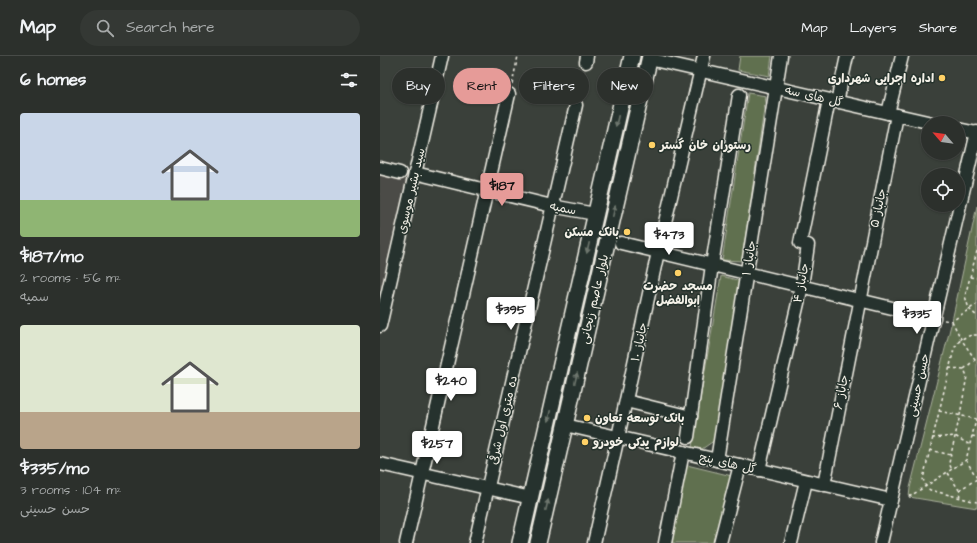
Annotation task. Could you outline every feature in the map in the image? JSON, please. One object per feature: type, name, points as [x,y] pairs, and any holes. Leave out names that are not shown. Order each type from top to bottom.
[{"type":"main road","name":"بلوار عاصم زنجانی","points":[[520,543],[632,56]]},
{"type":"main road","name":"بلوار عاصم زنجانی","points":[[538,543],[650,58]]},
{"type":"street","name":"جانباز ۱۰","points":[[594,543],[658,252],[704,56]]},
{"type":"street","name":"جانباز ۱","points":[[718,460],[780,56]]},
{"type":"street","points":[[833,101],[847,56]]},
{"type":"street","name":"جانباز ۵","points":[[859,300],[902,56]]},
{"type":"street","name":"سید بشیر موسوی","points":[[380,326],[415,173],[438,57]]},
{"type":"street","name":"گل های سه","points":[[650,58],[700,71],[921,121]]},
{"type":"street","points":[[688,437],[738,95]]},
{"type":"street","name":"جانباز ۴","points":[[759,470],[802,286],[808,245],[800,243],[833,101]]},
{"type":"street","points":[[406,543],[507,104]]},
{"type":"street","name":"ده متری اول شرقی","points":[[475,543],[576,105]]},
{"type":"street","points":[[965,130],[977,133]]},
{"type":"street","name":"حسن حسینی","points":[[881,543],[977,133]]},
{"type":"street","points":[[380,168],[400,173]]},
{"type":"street","name":"سمیه","points":[[415,173],[552,206],[595,214]]},
{"type":"street","points":[[621,243],[934,318]]},
{"type":"street","name":"جاباز ۶","points":[[824,485],[859,300]]},
{"type":"street","points":[[626,401],[691,417]]},
{"type":"street","name":"گل های پنج","points":[[565,425],[891,500]]},
{"type":"street","points":[[665,543],[683,452]]},
{"type":"street","points":[[380,464],[530,498]]},
{"type":"street","points":[[720,543],[740,465]]},
{"type":"street","points":[[791,543],[806,481]]},
{"type":"path","points":[[511,86],[518,56]]},
{"type":"path","points":[[576,105],[587,59]]},
{"type":"path","points":[[977,252],[965,296],[969,309],[977,316]]},
{"type":"path","points":[[970,277],[977,278]]},
{"type":"path","points":[[949,368],[964,369],[976,360],[961,339],[952,321],[977,304]]},
{"type":"path","points":[[977,335],[968,335],[961,339],[954,348],[923,479],[926,487],[930,490],[977,502]]},
{"type":"path","points":[[952,470],[949,463],[967,376],[964,369]]},
{"type":"path","points":[[939,411],[977,419]]},
{"type":"path","points":[[909,497],[966,460],[977,416]]},
{"type":"path","points":[[932,438],[955,436],[970,445]]},
{"type":"path","points":[[972,436],[977,437]]},
{"type":"path","points":[[930,450],[951,455]]},
{"type":"path","points":[[959,490],[977,479],[966,460]]},
{"type":"path","points":[[948,472],[959,490],[960,498]]},
{"type":"shaded area","points":[[380,171],[408,176],[380,294]]},
{"type":"green space","points":[[740,56],[772,56],[769,76],[738,70]]},
{"type":"green space","points":[[748,93],[766,96],[742,261],[722,260]]},
{"type":"green space","points":[[977,206],[977,508],[909,497],[952,321]]},
{"type":"green space","points":[[721,276],[741,281],[715,440],[702,449],[692,447]]},
{"type":"green space","points":[[687,465],[732,476],[716,543],[669,543]]},
{"type":"place","name":"اداره اجرایی شهرداری","points":[[942,78]]},
{"type":"place","name":"رستوران خان گستر","points":[[652,145]]},
{"type":"place","name":"بانک مسکن","points":[[627,232]]},
{"type":"place","name":"مسجد حضرت ابوالفضل","points":[[678,273]]},
{"type":"place","name":"بانک توسعه تعاون","points":[[587,418]]},
{"type":"place","name":"لوازم یدکی خودرو","points":[[585,442]]}]
